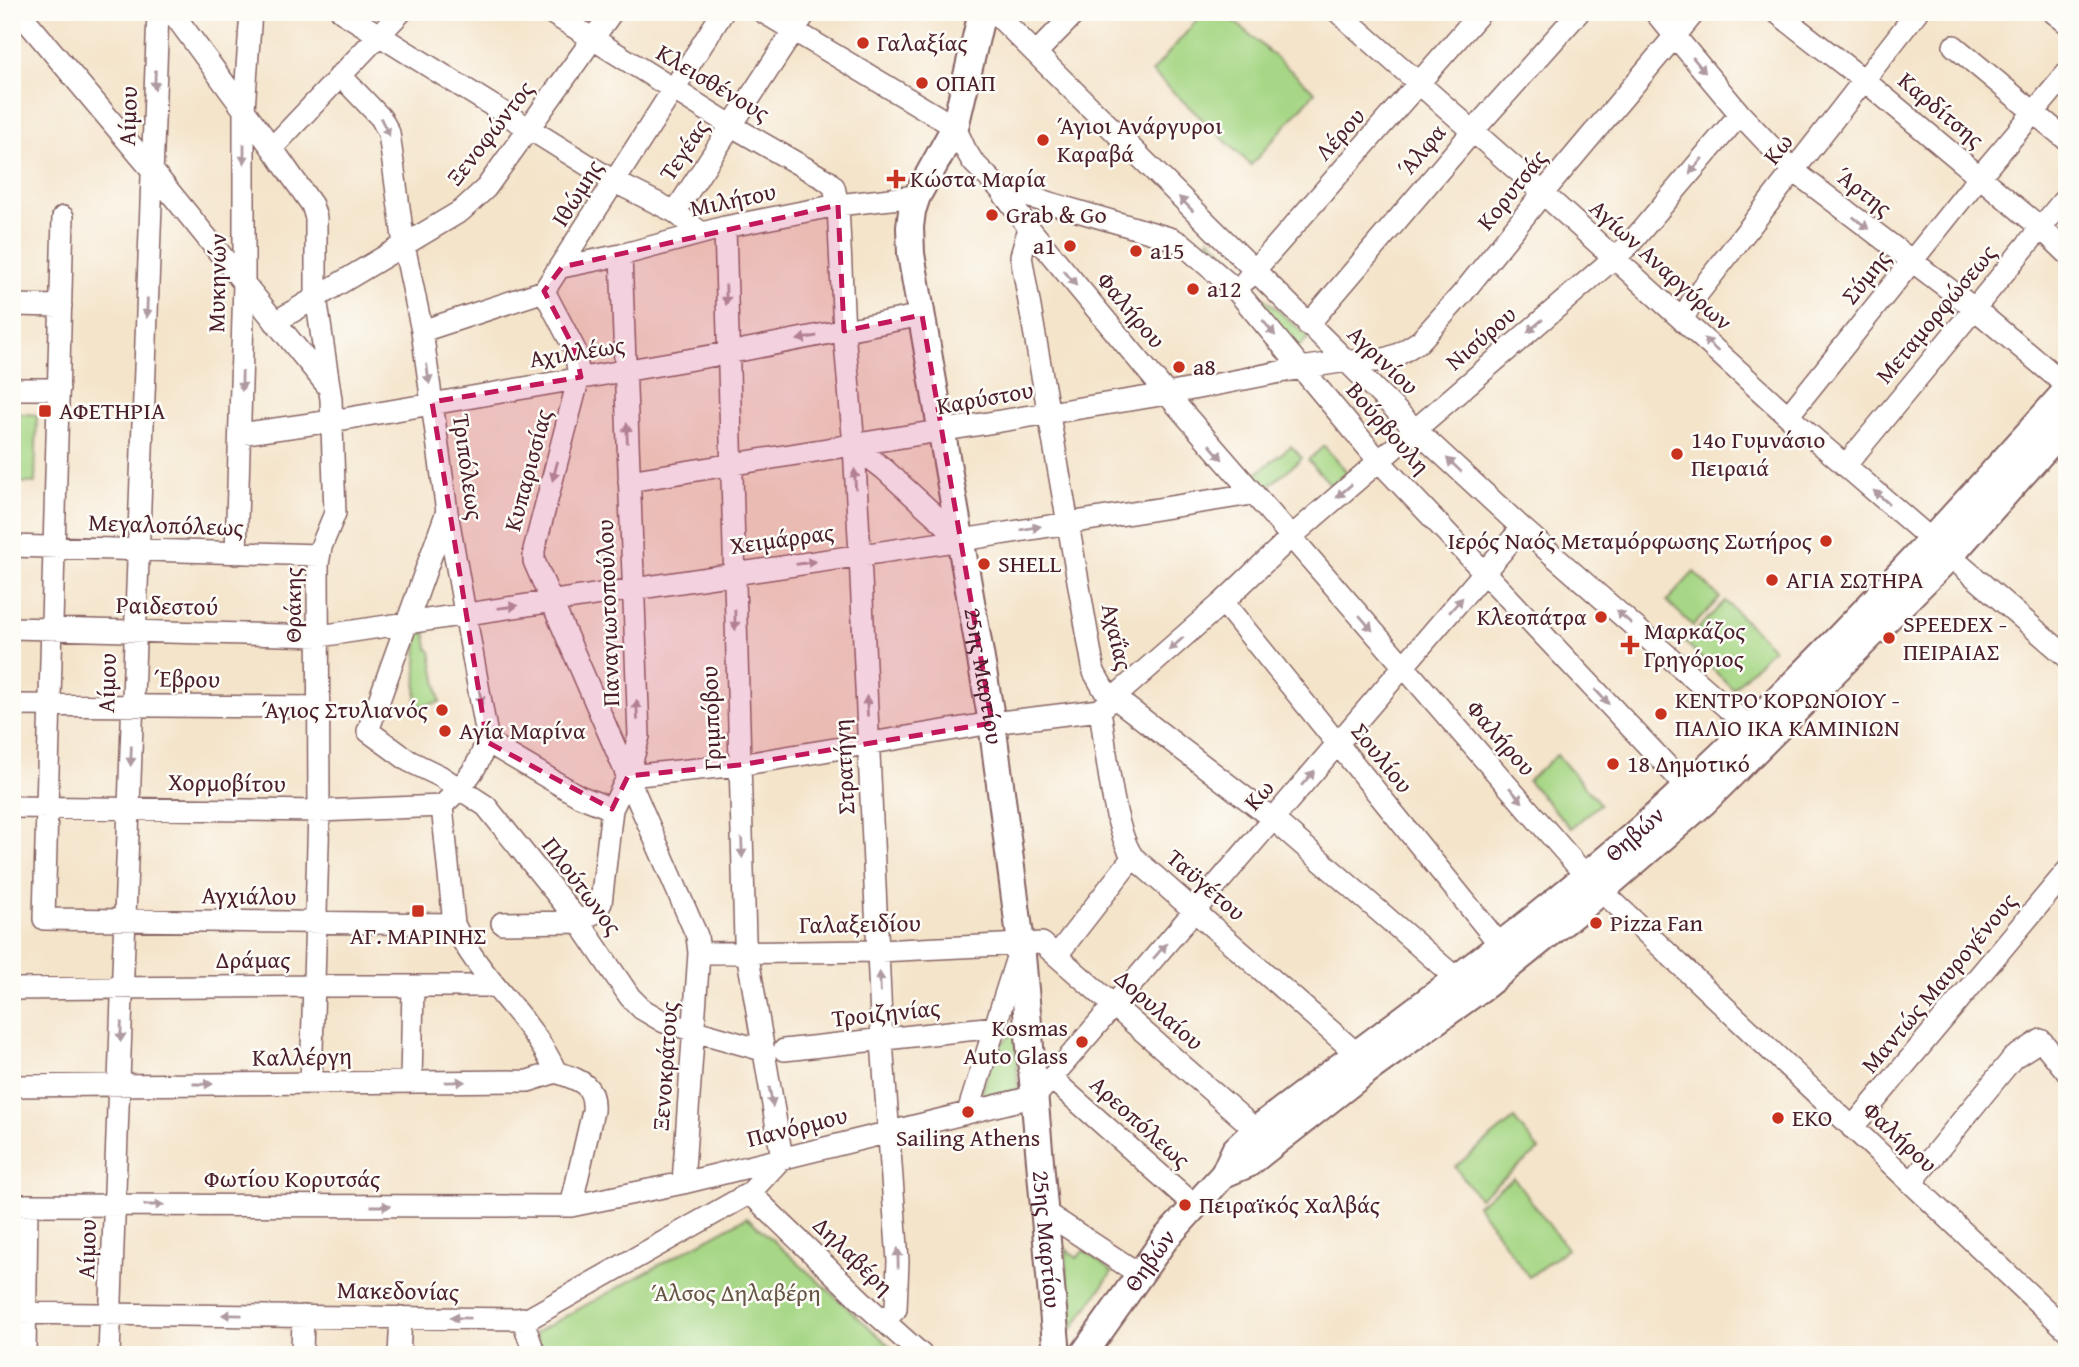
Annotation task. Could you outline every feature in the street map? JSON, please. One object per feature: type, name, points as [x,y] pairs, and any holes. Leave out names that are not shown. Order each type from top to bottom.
[{"type":"main road","name":"25ης Μαρτίου","points":[[990,14],[955,127],[917,196],[910,227],[922,315],[992,723],[1021,944],[1044,1087],[1046,1213],[1057,1355]]},
{"type":"main road","name":"Θηβών","points":[[1083,1355],[1139,1274],[1194,1205],[1224,1174],[1235,1150],[1256,1130],[1501,946],[1593,884],[1703,803],[1942,548],[2067,388]]},
{"type":"main road","name":"Θηβών","points":[[1224,1174],[1248,1164],[1365,1072],[1487,984],[1593,884],[1749,727],[1942,548],[2067,424]]},
{"type":"street","name":"Αίμου","points":[[109,1355],[158,12]]},
{"type":"street","name":"Θράκης","points":[[172,12],[312,205],[316,218],[316,297],[332,421],[335,513],[319,555],[319,811],[312,1084]]},
{"type":"street","name":"Μυκηνών","points":[[236,554],[244,283],[244,109],[251,12]]},
{"type":"street","points":[[342,12],[615,182],[675,212],[700,232]]},
{"type":"street","points":[[272,148],[401,12]]},
{"type":"street","name":"Κλεισθένους","points":[[550,12],[732,126],[828,181],[834,187],[838,205]]},
{"type":"street","name":"Ξενοφώντος","points":[[275,322],[475,200],[594,40],[611,12]]},
{"type":"street","name":"Ιθώμης","points":[[544,291],[562,267],[723,12]]},
{"type":"street","points":[[763,12],[955,127]]},
{"type":"street","name":"Τεγέας","points":[[675,212],[806,12]]},
{"type":"street","points":[[1036,53],[1076,12]]},
{"type":"street","name":"Αγίων Αναργύρων","points":[[1338,12],[1844,466],[1942,548]]},
{"type":"street","name":"Λέρου","points":[[1237,290],[1481,12]]},
{"type":"street","name":"Άλφα","points":[[1308,325],[1473,131],[1579,12]]},
{"type":"street","name":"Άρτης","points":[[1655,12],[1740,114],[1794,171],[1975,309],[2067,388]]},
{"type":"street","name":"Κορυτσάς","points":[[1348,361],[1379,360],[1399,354],[1420,341],[1695,12]]},
{"type":"street","name":"Καρδίτσης","points":[[1776,12],[1865,80],[2067,253]]},
{"type":"street","name":"Κω","points":[[1683,319],[1693,300],[1917,12]]},
{"type":"street","points":[[2053,12],[2067,23]]},
{"type":"street","name":"Αγρινίου","points":[[990,14],[1036,53],[1415,429],[1522,528],[1749,727]]},
{"type":"street","points":[[18,18],[152,170],[329,388]]},
{"type":"street","points":[[1954,46],[2067,140]]},
{"type":"street","name":"Σύμης","points":[[1788,416],[1980,176],[2067,73]]},
{"type":"street","name":"Τριπόλεως","points":[[341,75],[381,118],[389,133],[404,245],[422,331],[447,512],[487,742]]},
{"type":"street","name":"Νισύρου","points":[[1108,704],[1223,602],[1291,537],[1629,245],[1740,114]]},
{"type":"street","name":"Φαλήρου","points":[[955,127],[974,162],[999,188],[1167,394],[1593,884],[2067,1330]]},
{"type":"street","name":"Βούρβουλη","points":[[999,188],[1156,232],[1185,246],[1237,290],[1379,461],[1687,787]]},
{"type":"street","name":"Μιλήτου","points":[[562,267],[621,255],[725,227],[838,205],[917,196]]},
{"type":"street","name":"Μεταμορφώσεως","points":[[1844,466],[2067,196]]},
{"type":"street","name":"Στρατήγη","points":[[838,205],[860,555],[882,1041],[898,1261],[896,1309],[884,1321]]},
{"type":"street","points":[[47,808],[63,217]]},
{"type":"street","points":[[1185,246],[1206,224]]},
{"type":"street","name":"Γριμπόβου","points":[[725,227],[746,952],[773,1050],[782,1158]]},
{"type":"street","name":"Αχαΐας","points":[[1029,228],[1021,256],[1094,672],[1108,704],[1273,819],[1457,979]]},
{"type":"street","name":"Παναγιωτοπούλου","points":[[579,922],[596,912],[601,903],[612,809],[628,776],[639,736],[621,255]]},
{"type":"street","points":[[422,331],[544,291]]},
{"type":"street","name":"Κυπαρισσίας","points":[[544,291],[575,350],[579,377],[534,550],[534,561],[628,776]]},
{"type":"street","points":[[12,305],[61,306]]},
{"type":"street","name":"Αχιλλέως","points":[[240,434],[332,421],[727,353],[922,315]]},
{"type":"street","name":"Καρύστου","points":[[629,481],[942,432],[1348,361]]},
{"type":"street","points":[[12,389],[59,389]]},
{"type":"street","points":[[854,446],[884,469],[962,540]]},
{"type":"street","name":"Χειμάρρας","points":[[320,636],[1252,494]]},
{"type":"street","points":[[409,621],[447,512]]},
{"type":"street","name":"Κω","points":[[1044,1087],[1522,528]]},
{"type":"street","name":"Μεγαλοπόλεως","points":[[12,546],[319,555]]},
{"type":"street","points":[[1942,548],[2066,654]]},
{"type":"street","name":"Σουλίου","points":[[1223,602],[1501,946]]},
{"type":"street","name":"Πλούτωνος","points":[[409,621],[368,731],[409,761],[486,806],[579,922],[630,997],[642,1009],[664,1023],[773,1050]]},
{"type":"street","name":"Ραιδεστού","points":[[12,628],[320,636]]},
{"type":"street","points":[[699,953],[691,917],[628,776],[739,765],[1108,704]]},
{"type":"street","name":"Ταϋγέτου","points":[[1108,704],[1122,837],[1133,857],[1356,1053]]},
{"type":"street","name":"Έβρου","points":[[12,705],[319,708]]},
{"type":"street","points":[[571,1206],[594,1097],[588,1086],[556,1072],[544,1049],[462,941],[453,923],[442,806],[460,789],[481,757],[487,742],[579,796],[612,809]]},
{"type":"street","name":"Χορμοβίτου","points":[[12,807],[319,811],[442,806]]},
{"type":"street","name":"Αγχιάλου","points":[[47,808],[44,919],[453,923]]},
{"type":"street","points":[[1057,955],[1133,857]]},
{"type":"street","name":"Μαντώς Μαυρογένους","points":[[1852,1128],[2067,871]]},
{"type":"street","points":[[502,923],[579,922]]},
{"type":"street","name":"Δορυλαίου","points":[[1021,944],[1042,943],[1256,1130]]},
{"type":"street","points":[[968,1112],[1021,944]]},
{"type":"street","name":"Γαλαξειδίου","points":[[699,953],[879,951],[1021,944]]},
{"type":"street","name":"Ξενοκράτους","points":[[684,1183],[699,953]]},
{"type":"street","name":"Δράμας","points":[[12,989],[495,986]]},
{"type":"street","points":[[411,1082],[413,987]]},
{"type":"street","name":"Τροιζηνίας","points":[[773,1050],[882,1041],[995,1027]]},
{"type":"street","points":[[1911,1183],[2013,1058],[2041,1040],[2067,1072]]},
{"type":"street","name":"Καλλέργη","points":[[12,1086],[528,1081],[556,1072]]},
{"type":"street","name":"Πανόρμου","points":[[571,1206],[684,1183],[968,1112],[1044,1087]]},
{"type":"street","name":"Αρεοπόλεως","points":[[1044,1087],[1194,1205]]},
{"type":"street","points":[[750,1193],[782,1158]]},
{"type":"street","name":"Δηλαβέρη","points":[[750,1193],[922,1355]]},
{"type":"street","name":"Μακεδονίας","points":[[19,1313],[528,1319],[750,1193]]},
{"type":"street","points":[[20,1205],[19,1313],[25,1355]]},
{"type":"street","name":"Φωτίου Κορυτσάς","points":[[20,1205],[571,1206]]},
{"type":"street","points":[[1046,1213],[1139,1274]]},
{"type":"street","points":[[302,1355],[303,1316]]},
{"type":"street","points":[[399,1355],[401,1317]]},
{"type":"street","points":[[522,1318],[535,1355]]},
{"type":"highlighted area","points":[[838,205],[844,331],[922,315],[992,723],[739,765],[628,776],[612,809],[487,742],[432,402],[581,377],[575,350],[544,291],[562,267]]},
{"type":"green space","points":[[1204,12],[1224,12],[1315,92],[1251,165],[1152,72]]},
{"type":"green space","points":[[1210,238],[1242,270],[1236,279],[1200,249]]},
{"type":"green space","points":[[1265,299],[1309,337],[1295,351],[1257,304]]},
{"type":"green space","points":[[12,413],[37,415],[35,483],[12,482]]},
{"type":"green space","points":[[1291,446],[1302,458],[1264,490],[1252,477]]},
{"type":"green space","points":[[1324,446],[1347,472],[1331,485],[1308,460]]},
{"type":"green space","points":[[1694,572],[1720,598],[1693,626],[1667,601]]},
{"type":"green space","points":[[1725,601],[1773,648],[1733,689],[1685,642]]},
{"type":"green space","points":[[418,627],[425,627],[440,702],[416,707]]},
{"type":"green space","points":[[1557,755],[1600,804],[1571,828],[1528,781]]},
{"type":"green space","points":[[1016,1030],[1018,1091],[980,1100],[995,1050]]},
{"type":"green space","points":[[1514,1119],[1539,1150],[1479,1198],[1455,1167]]},
{"type":"green space","points":[[1514,1178],[1567,1249],[1529,1277],[1477,1205]]},
{"type":"green space","name":"Άλσος Δηλαβέρη","points":[[747,1217],[900,1355],[543,1355],[535,1333]]},
{"type":"green space","points":[[1066,1249],[1077,1258],[1084,1250],[1112,1272],[1071,1331],[1069,1328]]},
{"type":"place","name":"Γαλαξίας","points":[[863,43]]},
{"type":"place","name":"ΟΠΑΠ","points":[[922,83]]},
{"type":"place","name":"Άγιοι Ανάργυροι Καραβά","points":[[1043,140]]},
{"type":"place","name":"Κώστα Μαρία","points":[[896,179]]},
{"type":"place","name":"Grab & Go","points":[[992,215]]},
{"type":"place","name":"a1","points":[[1070,246]]},
{"type":"place","name":"a15","points":[[1136,251]]},
{"type":"place","name":"a12","points":[[1193,289]]},
{"type":"place","name":"a8","points":[[1179,367]]},
{"type":"place","name":"ΑΦΕΤΗΡΙΑ","points":[[45,411]]},
{"type":"place","name":"14ο Γυμνάσιο Πειραιά","points":[[1677,454]]},
{"type":"place","name":"Ιερός Ναός Μεταμόρφωσης Σωτήρος","points":[[1826,541]]},
{"type":"place","name":"SHELL","points":[[984,564]]},
{"type":"place","name":"ΑΓΙΑ ΣΩΤΗΡΑ","points":[[1772,580]]},
{"type":"place","name":"Κλεοπάτρα","points":[[1601,617]]},
{"type":"place","name":"SPEEDEX - ΠΕΙΡΑΙΑΣ","points":[[1889,638]]},
{"type":"place","name":"Μαρκάζος Γρηγόριος","points":[[1630,645]]},
{"type":"place","name":"Άγιος Στυλιανός","points":[[442,710]]},
{"type":"place","name":"ΚΕΝΤΡΟ ΚΟΡΩΝΟΙΟΥ - ΠΑΛΙΟ ΙΚΑ ΚΑΜΙΝΙΩΝ","points":[[1661,714]]},
{"type":"place","name":"Αγία Μαρίνα","points":[[445,731]]},
{"type":"place","name":"18 Δημοτικό","points":[[1613,764]]},
{"type":"place","name":"ΑΓ. ΜΑΡΙΝΗΣ","points":[[418,911]]},
{"type":"place","name":"Pizza Fan","points":[[1596,923]]},
{"type":"place","name":"Kosmas Auto Glass","points":[[1082,1042]]},
{"type":"place","name":"Sailing Athens","points":[[968,1112]]},
{"type":"place","name":"EKO","points":[[1778,1118]]},
{"type":"place","name":"Πειραϊκός Χαλβάς","points":[[1185,1205]]}]
